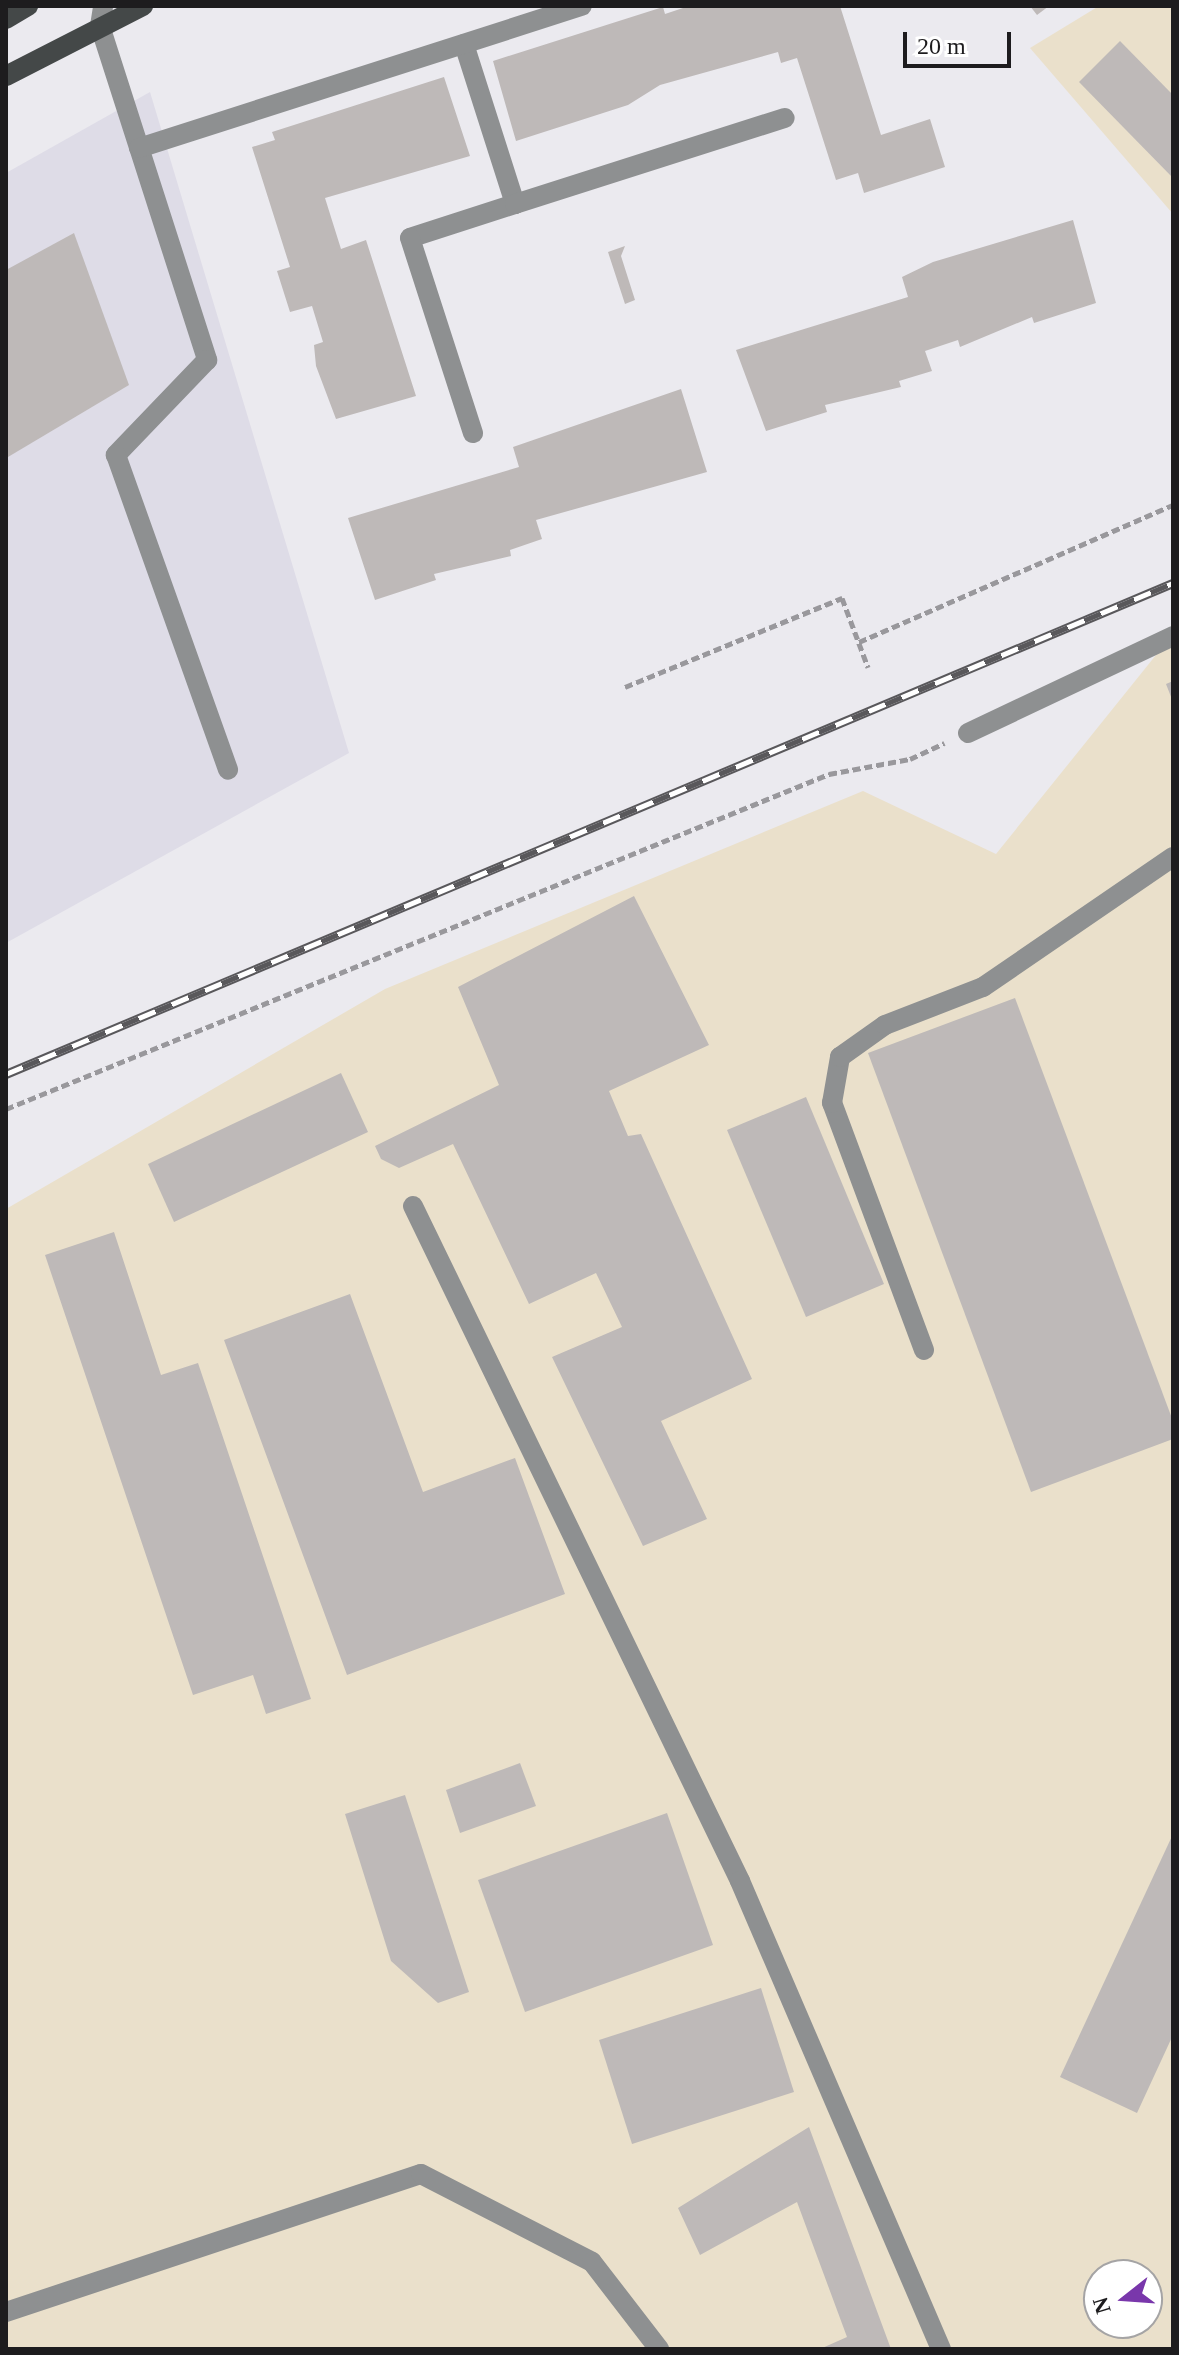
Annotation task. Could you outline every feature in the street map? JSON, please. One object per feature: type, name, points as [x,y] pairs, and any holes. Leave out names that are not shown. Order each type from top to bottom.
[{"type":"main road","points":[[6,76],[101,16],[143,6]]},
{"type":"main road","points":[[6,19],[25,7]]},
{"type":"street","points":[[139,148],[582,6]]},
{"type":"street","points":[[101,16],[139,148],[207,360],[116,455],[228,770]]},
{"type":"street","points":[[464,44],[515,204]]},
{"type":"street","points":[[473,433],[410,238],[785,118]]},
{"type":"street","points":[[968,733],[1173,636]]},
{"type":"street","points":[[924,1350],[832,1103],[840,1057],[885,1025],[983,987],[1173,857]]},
{"type":"street","points":[[413,1206],[740,1881],[941,2349]]},
{"type":"street","points":[[6,2312],[421,2174],[592,2262],[659,2349]]},
{"type":"path","points":[[859,642],[1173,505]]},
{"type":"path","points":[[625,687],[842,598],[868,667]]},
{"type":"path","points":[[6,1109],[829,774],[910,759],[968,733]]},
{"type":"shaded area","points":[[1099,6],[1173,6],[1173,214],[1030,48]]},
{"type":"shaded area","points":[[150,92],[349,753],[6,943],[6,173]]},
{"type":"shaded area","points":[[1173,645],[1173,2349],[6,2349],[6,1209],[385,989],[863,791],[996,854],[1160,650]]},
{"type":"building","points":[[689,6],[840,6],[881,135],[930,119],[945,167],[864,193],[858,173],[836,180],[797,58],[781,63],[778,52],[660,85],[628,105],[516,141],[493,61],[663,7],[665,14]]},
{"type":"building","points":[[1030,6],[1049,6],[1037,15]]},
{"type":"building","points":[[1120,41],[1173,95],[1173,178],[1079,82]]},
{"type":"building","points":[[444,77],[470,156],[325,198],[341,249],[366,240],[416,396],[336,419],[316,366],[314,345],[323,342],[312,306],[290,312],[277,271],[290,267],[252,147],[275,140],[272,132]]},
{"type":"building","points":[[1073,220],[1096,303],[1034,323],[1032,317],[960,347],[958,340],[925,351],[932,371],[899,381],[901,387],[825,405],[827,412],[766,431],[736,350],[908,297],[902,277],[933,262]]},
{"type":"building","points":[[74,233],[129,385],[8,457],[6,270]]},
{"type":"building","points":[[625,246],[621,256],[635,300],[625,304],[608,252]]},
{"type":"building","points":[[681,389],[707,472],[536,520],[542,539],[510,550],[511,556],[434,574],[436,580],[375,600],[348,518],[519,467],[513,447]]},
{"type":"building","points":[[1173,681],[1173,702],[1166,684]]},
{"type":"building","points":[[634,896],[709,1045],[609,1091],[628,1136],[641,1134],[752,1379],[661,1421],[707,1519],[643,1546],[552,1357],[622,1327],[596,1273],[529,1304],[453,1144],[399,1168],[381,1159],[375,1146],[499,1085],[458,987]]},
{"type":"building","points":[[1015,998],[1173,1421],[1173,1439],[1031,1492],[868,1053]]},
{"type":"building","points":[[341,1073],[368,1132],[174,1222],[148,1164]]},
{"type":"building","points":[[806,1097],[884,1284],[806,1317],[727,1130]]},
{"type":"building","points":[[114,1232],[161,1375],[198,1363],[311,1699],[266,1714],[253,1675],[193,1695],[45,1255]]},
{"type":"building","points":[[350,1294],[423,1492],[515,1458],[565,1594],[347,1675],[224,1340]]},
{"type":"building","points":[[520,1763],[536,1806],[460,1833],[446,1790]]},
{"type":"building","points":[[405,1795],[469,1992],[438,2003],[391,1961],[345,1814]]},
{"type":"building","points":[[667,1813],[713,1945],[525,2012],[478,1880]]},
{"type":"building","points":[[1173,1834],[1173,2035],[1137,2113],[1060,2077]]},
{"type":"building","points":[[761,1988],[794,2092],[632,2144],[599,2040]]},
{"type":"building","points":[[809,2127],[891,2349],[820,2349],[847,2337],[797,2202],[700,2255],[678,2208]]},
{"type":"railway","points":[[6,1074],[1173,583]]}]
